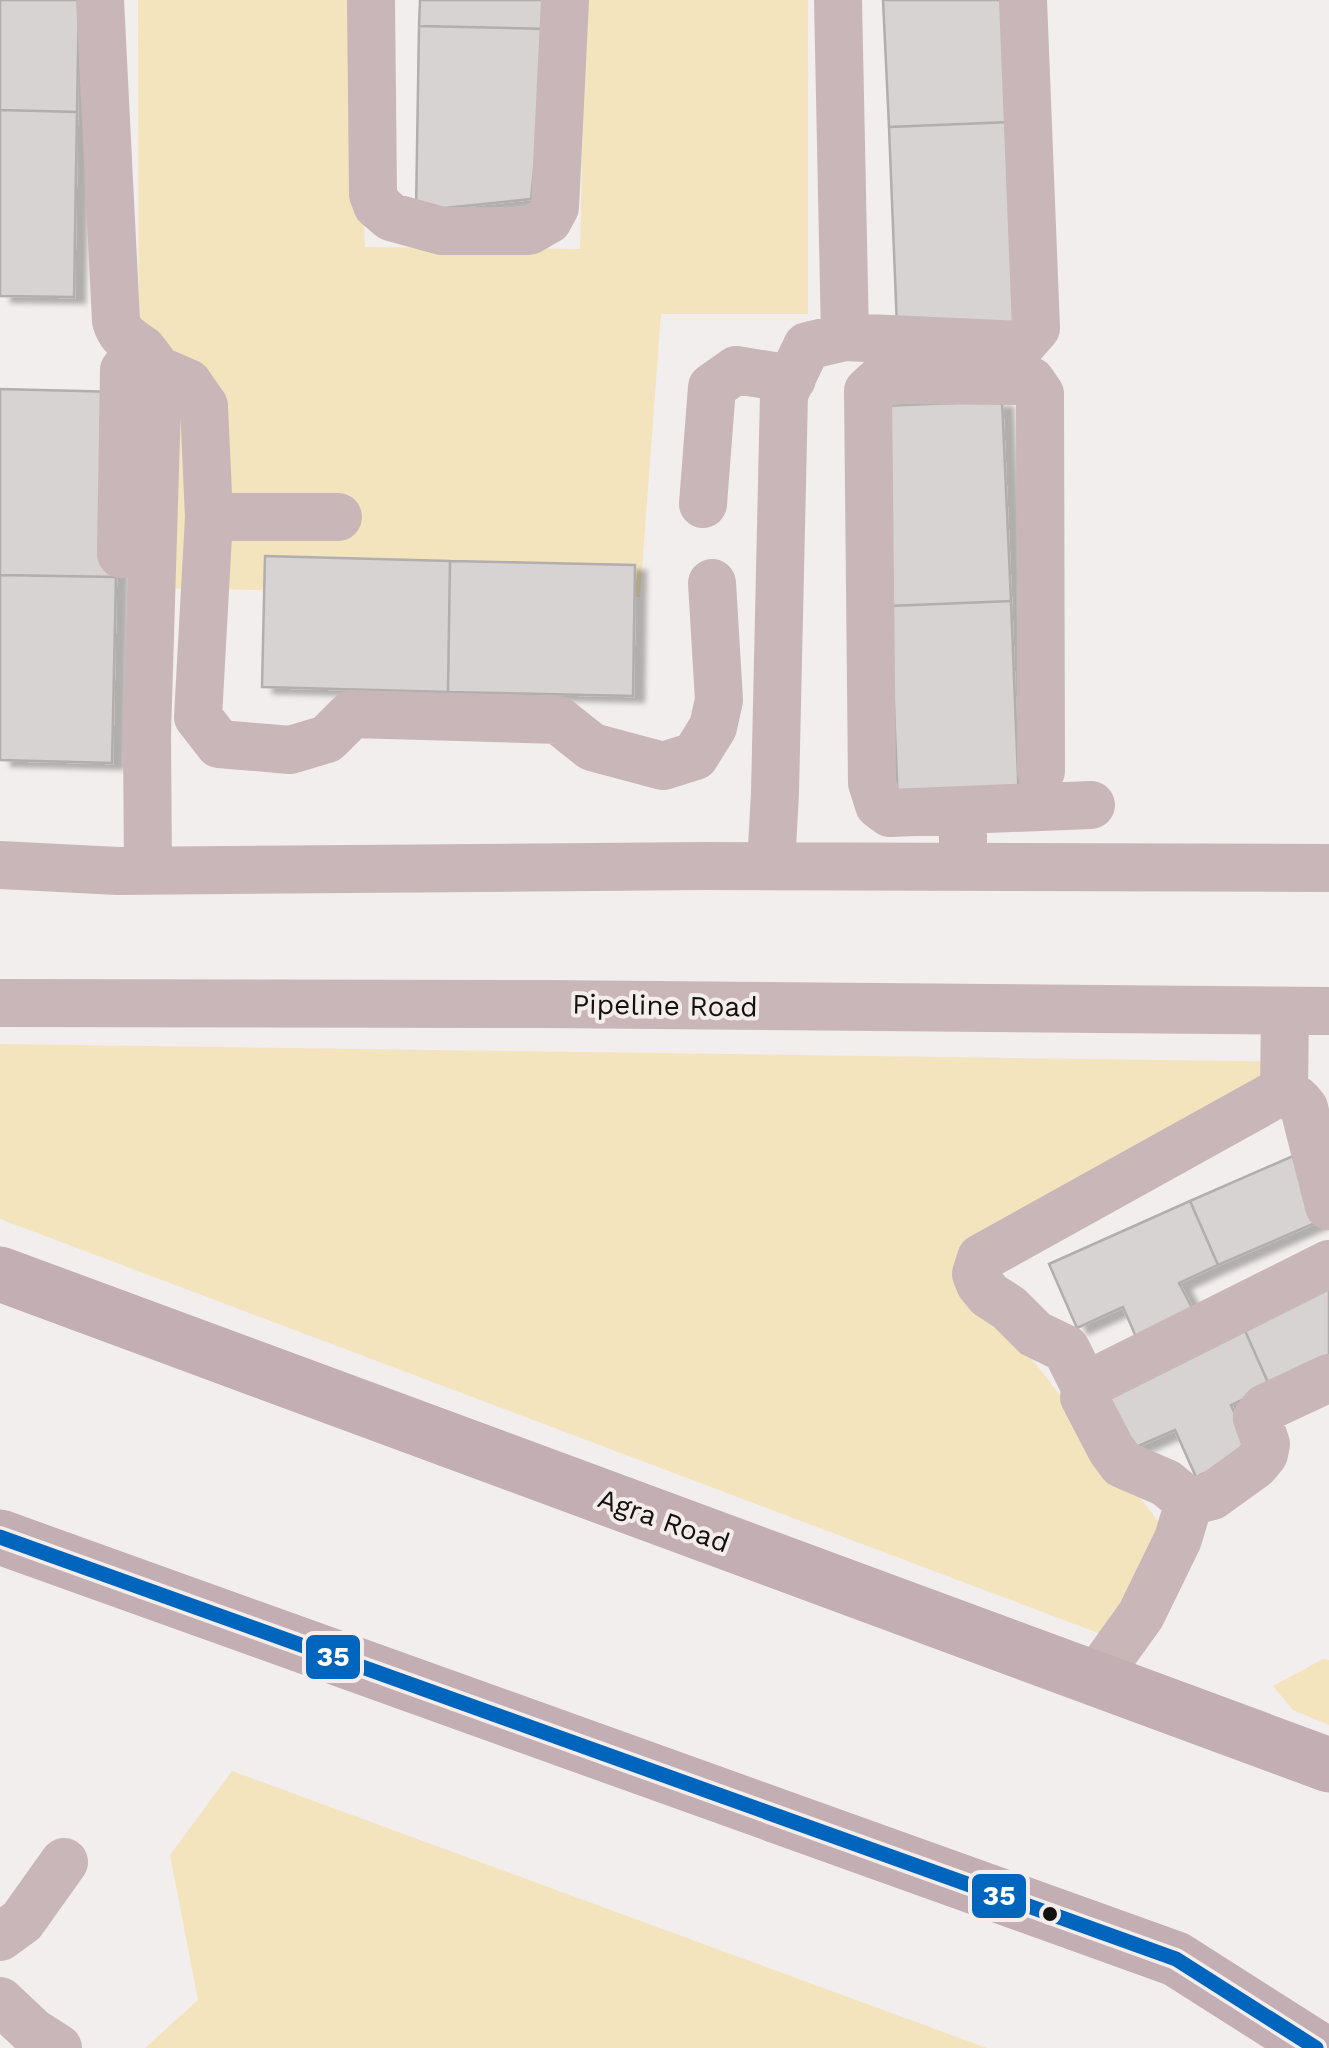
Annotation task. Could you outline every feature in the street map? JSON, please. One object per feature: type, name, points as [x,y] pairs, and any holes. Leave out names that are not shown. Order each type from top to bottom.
[{"type":"highway","name":"Agra Road","points":[[0,1274],[1329,1765]]},
{"type":"highway","points":[[0,1536],[1176,1959],[1316,2048]]},
{"type":"street","points":[[100,0],[116,320],[120,335],[188,383],[204,406],[208,517],[198,717],[219,744],[290,750],[327,739],[352,714],[558,720],[592,746],[662,766],[695,756],[713,728],[719,700],[712,582]]},
{"type":"street","points":[[371,0],[376,205],[391,217],[442,231],[528,230],[548,220],[555,207],[565,0]]},
{"type":"street","points":[[838,0],[845,337]]},
{"type":"street","points":[[772,866],[784,394],[808,346],[845,337],[1021,345],[1036,328],[1023,0]]},
{"type":"street","points":[[133,871],[124,370],[150,359]]},
{"type":"street","points":[[702,504],[712,388],[736,370],[792,378]]},
{"type":"street","points":[[1041,772],[1040,394],[1031,382],[880,380],[868,391],[872,783],[879,805],[890,813],[1091,805]]},
{"type":"street","points":[[208,517],[338,517]]},
{"type":"street","points":[[963,810],[963,866]]},
{"type":"street","points":[[0,865],[133,871],[772,866],[1329,868]]},
{"type":"street","name":"Pipeline Road","points":[[0,1003],[1307,1012]]},
{"type":"street","points":[[1284,1092],[1307,1012]]},
{"type":"street","points":[[1086,1389],[1066,1349],[1035,1334],[980,1284],[976,1274],[982,1258],[1284,1092],[1304,1108],[1329,1206]]},
{"type":"street","points":[[1189,1502],[1166,1483],[1122,1464],[1110,1449],[1084,1397],[1086,1389],[1093,1382],[1329,1264]]},
{"type":"street","points":[[1189,1502],[1212,1496],[1255,1466],[1266,1444],[1257,1418],[1265,1408],[1329,1378]]},
{"type":"street","points":[[1095,1679],[1141,1615],[1178,1539],[1189,1502]]},
{"type":"street","points":[[0,1937],[22,1920],[64,1862]]},
{"type":"street","points":[[0,2001],[58,2048]]},
{"type":"shaded area","points":[[138,0],[352,0],[365,247],[580,249],[585,0],[808,0],[808,314],[661,314],[640,597],[139,588]]},
{"type":"shaded area","points":[[0,1044],[1311,1062],[957,1263],[1165,1530],[1106,1636],[0,1219]]},
{"type":"shaded area","points":[[1323,1659],[1329,1660],[1329,1725],[1293,1710],[1273,1686]]},
{"type":"shaded area","points":[[232,1771],[987,2048],[145,2048],[198,2000],[170,1855]]},
{"type":"building","points":[[0,0],[79,0],[77,112],[0,110]]},
{"type":"building","points":[[420,0],[549,0],[549,29],[419,26]]},
{"type":"building","points":[[883,0],[1005,0],[1010,122],[889,127]]},
{"type":"building","points":[[419,26],[549,29],[531,199],[416,211]]},
{"type":"building","points":[[0,110],[77,112],[74,297],[0,296]]},
{"type":"building","points":[[1010,122],[1018,323],[897,327],[889,127]]},
{"type":"building","points":[[0,389],[119,392],[116,577],[0,575]]},
{"type":"building","points":[[1002,401],[1011,601],[890,606],[882,406]]},
{"type":"building","points":[[265,556],[450,561],[448,692],[262,687]]},
{"type":"building","points":[[450,561],[635,565],[633,696],[448,692]]},
{"type":"building","points":[[0,575],[116,577],[112,763],[0,760]]},
{"type":"building","points":[[1011,601],[1019,802],[898,806],[890,606]]},
{"type":"building","points":[[1300,1153],[1329,1217],[1218,1265],[1190,1201]]},
{"type":"building","points":[[1190,1201],[1218,1265],[1179,1283],[1200,1323],[1143,1353],[1123,1307],[1077,1328],[1049,1264]]},
{"type":"building","points":[[1329,1285],[1329,1361],[1270,1387],[1242,1324]]},
{"type":"building","points":[[1242,1324],[1270,1387],[1231,1405],[1252,1452],[1196,1477],[1175,1430],[1129,1450],[1101,1386]]},
{"type":"transit line","name":"35","points":[[0,1537],[1176,1959],[1316,2048]]}]
